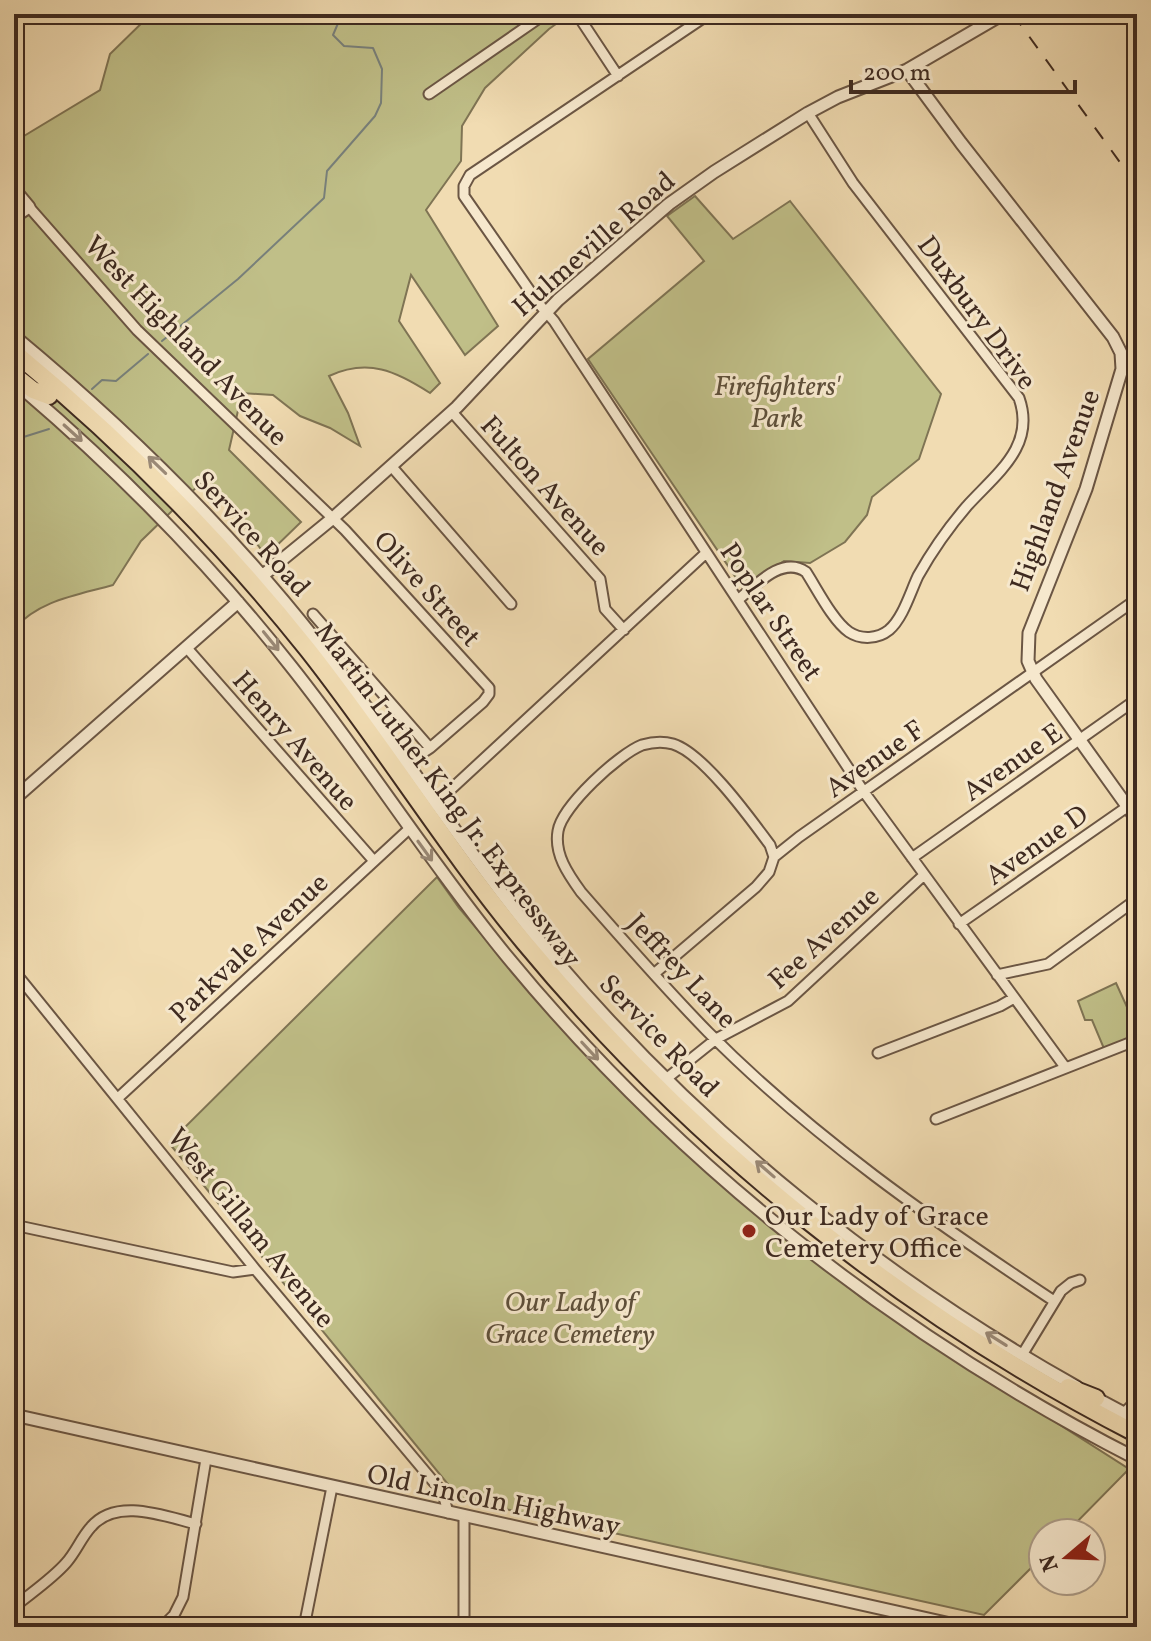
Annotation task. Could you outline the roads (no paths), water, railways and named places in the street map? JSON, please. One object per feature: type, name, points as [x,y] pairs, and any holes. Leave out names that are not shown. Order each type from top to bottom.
[{"type":"highway","points":[[14,346],[70,399]]},
{"type":"highway","name":"Martin Luther King Jr. Expressway","points":[[14,352],[70,399],[188,513],[280,616],[344,697],[490,900],[569,994],[634,1064],[723,1149],[817,1228],[927,1308],[1020,1361],[1137,1434]]},
{"type":"highway","name":"Martin Luther King Jr. Expressway","points":[[14,365],[152,490],[251,597],[329,694],[491,917],[571,1011],[656,1100],[747,1183],[876,1285],[1013,1376],[1137,1445]]},
{"type":"highway","points":[[14,375],[33,390],[49,396]]},
{"type":"highway","points":[[1020,1361],[1096,1398]]},
{"type":"street","points":[[429,94],[545,14]]},
{"type":"street","points":[[577,14],[618,76],[709,14]]},
{"type":"street","name":"Hulmeville Road","points":[[262,576],[392,467],[452,412],[589,272],[669,204],[808,113],[838,97],[907,70],[990,18],[1003,14]]},
{"type":"street","name":"Highland Avenue","points":[[907,70],[1113,337],[1123,361],[1086,489],[1029,633],[1027,654],[1033,672],[1079,740],[1132,804],[1137,820]]},
{"type":"street","name":"Poplar Street","points":[[618,76],[473,174],[465,182],[464,196],[547,312],[864,792],[1065,1067]]},
{"type":"street","name":"Duxbury Drive","points":[[738,600],[792,566],[806,572],[846,630],[864,637],[886,632],[896,622],[935,547],[1014,454],[1023,438],[1025,420],[1019,398],[853,183],[808,113]]},
{"type":"street","name":"West Highland Avenue","points":[[14,189],[137,330],[333,518]]},
{"type":"street","points":[[14,217],[29,207]]},
{"type":"street","name":"Service Road","points":[[14,336],[138,446],[197,504],[262,576],[340,671],[483,871],[543,945],[666,1079],[731,1139],[835,1226],[1020,1361]]},
{"type":"street","name":"Service Road","points":[[14,382],[133,490],[238,602],[319,702],[464,903],[552,1009],[618,1080],[718,1175],[803,1246],[914,1327],[1030,1401],[1137,1459]]},
{"type":"street","name":"Fulton Avenue","points":[[452,412],[600,579],[605,609],[624,630]]},
{"type":"street","points":[[392,467],[511,604]]},
{"type":"street","name":"Olive Street","points":[[333,518],[489,688],[483,702],[430,748]]},
{"type":"street","points":[[434,805],[706,553]]},
{"type":"street","name":"Avenue F","points":[[655,973],[756,887],[769,872],[774,857],[1137,599]]},
{"type":"street","points":[[14,799],[238,602]]},
{"type":"street","points":[[313,614],[430,748],[406,764]]},
{"type":"street","name":"Henry Avenue","points":[[186,647],[374,861]]},
{"type":"street","name":"Avenue E","points":[[912,858],[1137,699]]},
{"type":"street","name":"Jeffrey Lane","points":[[774,857],[770,845],[702,764],[686,750],[671,744],[653,743],[637,748],[572,802],[561,819],[558,831],[563,865],[581,892],[716,1039],[873,1175],[975,1249],[1054,1301]]},
{"type":"street","name":"Avenue D","points":[[959,924],[1132,804]]},
{"type":"street","name":"Parkvale Avenue","points":[[118,1098],[409,829]]},
{"type":"street","name":"Fee Avenue","points":[[666,1079],[716,1039],[788,1001],[924,875]]},
{"type":"street","points":[[997,975],[1048,964],[1137,899]]},
{"type":"street","name":"West Gillam Avenue","points":[[14,971],[255,1269],[443,1493],[448,1513]]},
{"type":"street","points":[[878,1053],[1014,998]]},
{"type":"street","points":[[936,1119],[1137,1040]]},
{"type":"street","points":[[14,1225],[233,1272],[255,1269]]},
{"type":"street","points":[[1020,1361],[1054,1301],[1067,1285],[1080,1280]]},
{"type":"street","points":[[1096,1398],[1137,1420]]},
{"type":"street","points":[[1124,1413],[1137,1400]]},
{"type":"street","name":"Old Lincoln Highway","points":[[14,1415],[964,1627]]},
{"type":"street","points":[[162,1627],[174,1615],[183,1597],[206,1459]]},
{"type":"street","points":[[304,1627],[332,1487]]},
{"type":"street","points":[[14,1607],[66,1564],[91,1527],[105,1516],[133,1511],[196,1524]]},
{"type":"street","points":[[464,1517],[464,1627]]},
{"type":"waterway","points":[[162,341],[238,279],[324,198],[327,171],[375,116],[381,103],[382,69],[373,48],[344,46],[333,35],[342,14]]},
{"type":"waterway","points":[[92,389],[102,380],[116,381],[148,354]]},
{"type":"waterway","points":[[14,440],[49,429]]},
{"type":"railway","points":[[1013,14],[1137,186]]},
{"type":"place","name":"Our Lady of Grace Cemetery Office","points":[[749,1231]]},
{"type":"park label","name":"Firefighters' Park","points":[[777,401]]},
{"type":"park label","name":"Our Lady of Grace Cemetery","points":[[570,1317]]}]
